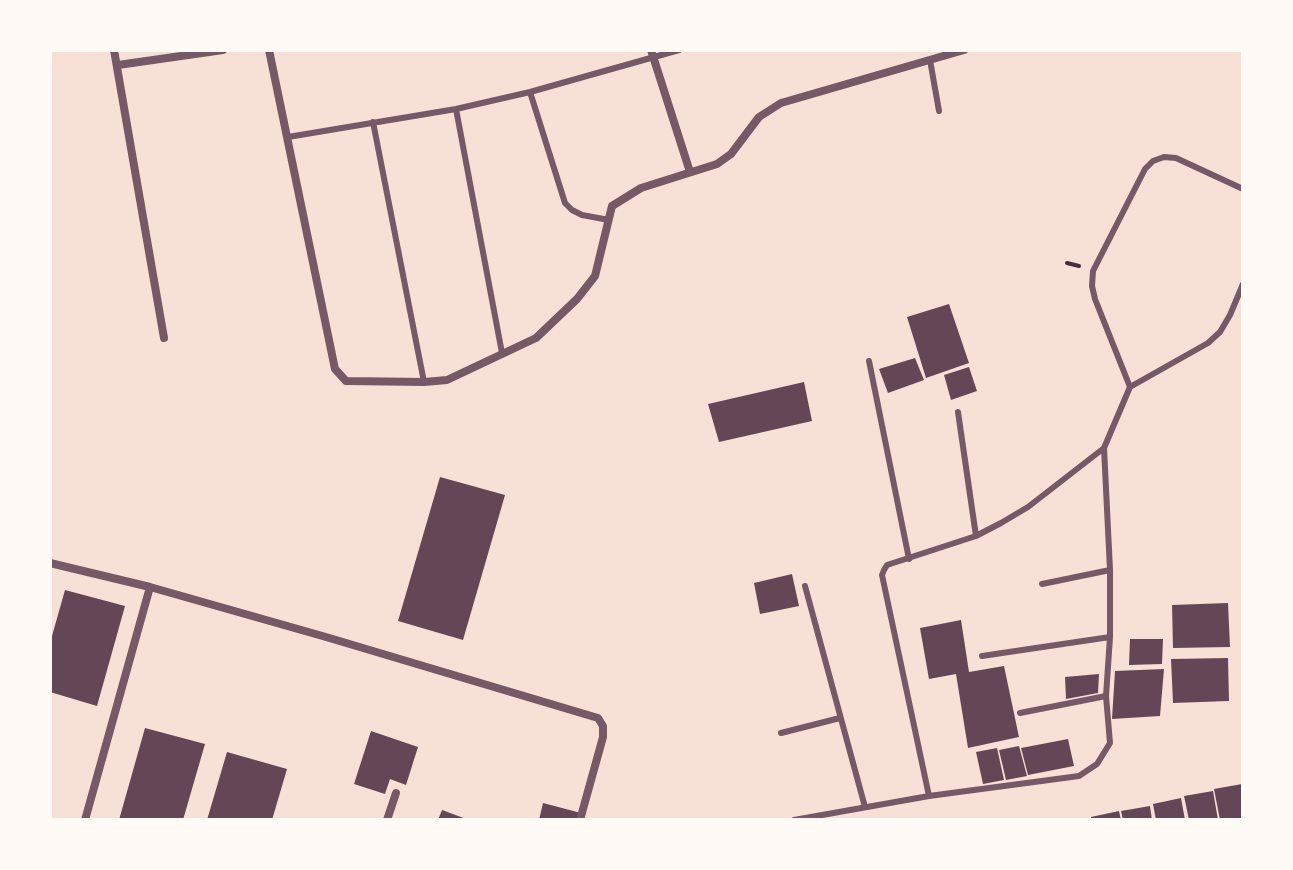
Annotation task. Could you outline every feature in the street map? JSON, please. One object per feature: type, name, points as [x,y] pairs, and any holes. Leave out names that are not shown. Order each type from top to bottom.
[{"type":"street","points":[[114,50],[164,338]]},
{"type":"street","points":[[118,65],[223,50]]},
{"type":"street","points":[[269,50],[335,369],[346,381],[424,382],[447,380],[536,338],[577,299],[595,276],[612,206],[641,188],[717,164],[731,154],[759,117],[781,103],[929,55],[964,50]]},
{"type":"street","points":[[652,54],[690,172]]},
{"type":"street","points":[[50,563],[150,587],[598,718],[603,726],[603,737],[580,820]]},
{"type":"street","points":[[85,820],[150,587]]},
{"type":"street","points":[[387,820],[396,793]]},
{"type":"lane","points":[[288,137],[456,109],[530,92],[652,54],[679,50]]},
{"type":"lane","points":[[929,55],[939,111]]},
{"type":"lane","points":[[530,92],[565,203],[582,215],[609,220]]},
{"type":"lane","points":[[456,109],[502,353]]},
{"type":"lane","points":[[373,122],[424,382]]},
{"type":"lane","points":[[1130,387],[1095,299],[1093,271],[1145,169],[1153,161],[1164,157],[1176,158],[1243,189]]},
{"type":"lane","points":[[794,820],[929,796],[1079,776],[1097,764],[1110,743],[1106,696],[1110,570],[1104,448],[1130,387],[1208,343],[1220,332],[1243,284]]},
{"type":"lane","points":[[869,361],[909,559]]},
{"type":"lane","points":[[958,412],[976,536]]},
{"type":"lane","points":[[929,796],[882,575],[887,565],[976,536],[1028,507],[1104,448]]},
{"type":"lane","points":[[1042,584],[1110,570]]},
{"type":"lane","points":[[805,586],[865,807]]},
{"type":"lane","points":[[982,656],[1110,637]]},
{"type":"lane","points":[[1020,713],[1106,696]]},
{"type":"lane","points":[[781,733],[840,718]]},
{"type":"building","points":[[949,304],[969,363],[926,378],[907,317]]},
{"type":"building","points":[[915,358],[924,380],[888,393],[879,369]]},
{"type":"building","points":[[969,367],[977,391],[951,400],[944,375]]},
{"type":"building","points":[[804,382],[812,421],[719,442],[708,404]]},
{"type":"building","points":[[440,477],[505,495],[463,640],[398,621]]},
{"type":"building","points":[[792,574],[799,606],[760,614],[754,583]]},
{"type":"building","points":[[65,590],[125,606],[97,706],[50,692],[50,643]]},
{"type":"building","points":[[1228,603],[1230,647],[1173,648],[1172,605]]},
{"type":"building","points":[[961,620],[969,672],[1004,666],[1019,737],[968,748],[956,674],[929,679],[920,628]]},
{"type":"building","points":[[1130,639],[1163,639],[1162,664],[1129,665]]},
{"type":"building","points":[[1228,658],[1229,701],[1173,703],[1171,659]]},
{"type":"building","points":[[1164,669],[1160,716],[1112,719],[1115,671]]},
{"type":"building","points":[[1099,674],[1098,693],[1066,699],[1065,677]]},
{"type":"building","points":[[145,728],[205,744],[183,820],[119,820]]},
{"type":"building","points":[[371,731],[418,747],[406,785],[390,779],[385,794],[354,784]]},
{"type":"building","points":[[1068,739],[1074,766],[1028,775],[1021,748]]},
{"type":"building","points":[[1019,746],[1027,776],[1006,780],[999,750]]},
{"type":"building","points":[[997,748],[1004,780],[983,784],[976,752]]},
{"type":"building","points":[[227,752],[287,769],[272,820],[207,820]]},
{"type":"building","points":[[1242,784],[1243,820],[1220,820],[1214,789]]},
{"type":"building","points":[[1213,791],[1218,820],[1189,820],[1184,796]]},
{"type":"building","points":[[1181,798],[1185,820],[1156,820],[1153,804]]},
{"type":"building","points":[[543,803],[581,813],[579,820],[539,820]]},
{"type":"building","points":[[1150,806],[1152,820],[1123,820],[1121,811]]},
{"type":"building","points":[[442,810],[469,820],[438,820]]},
{"type":"building","points":[[1119,811],[1121,820],[1091,820],[1091,817]]}]
